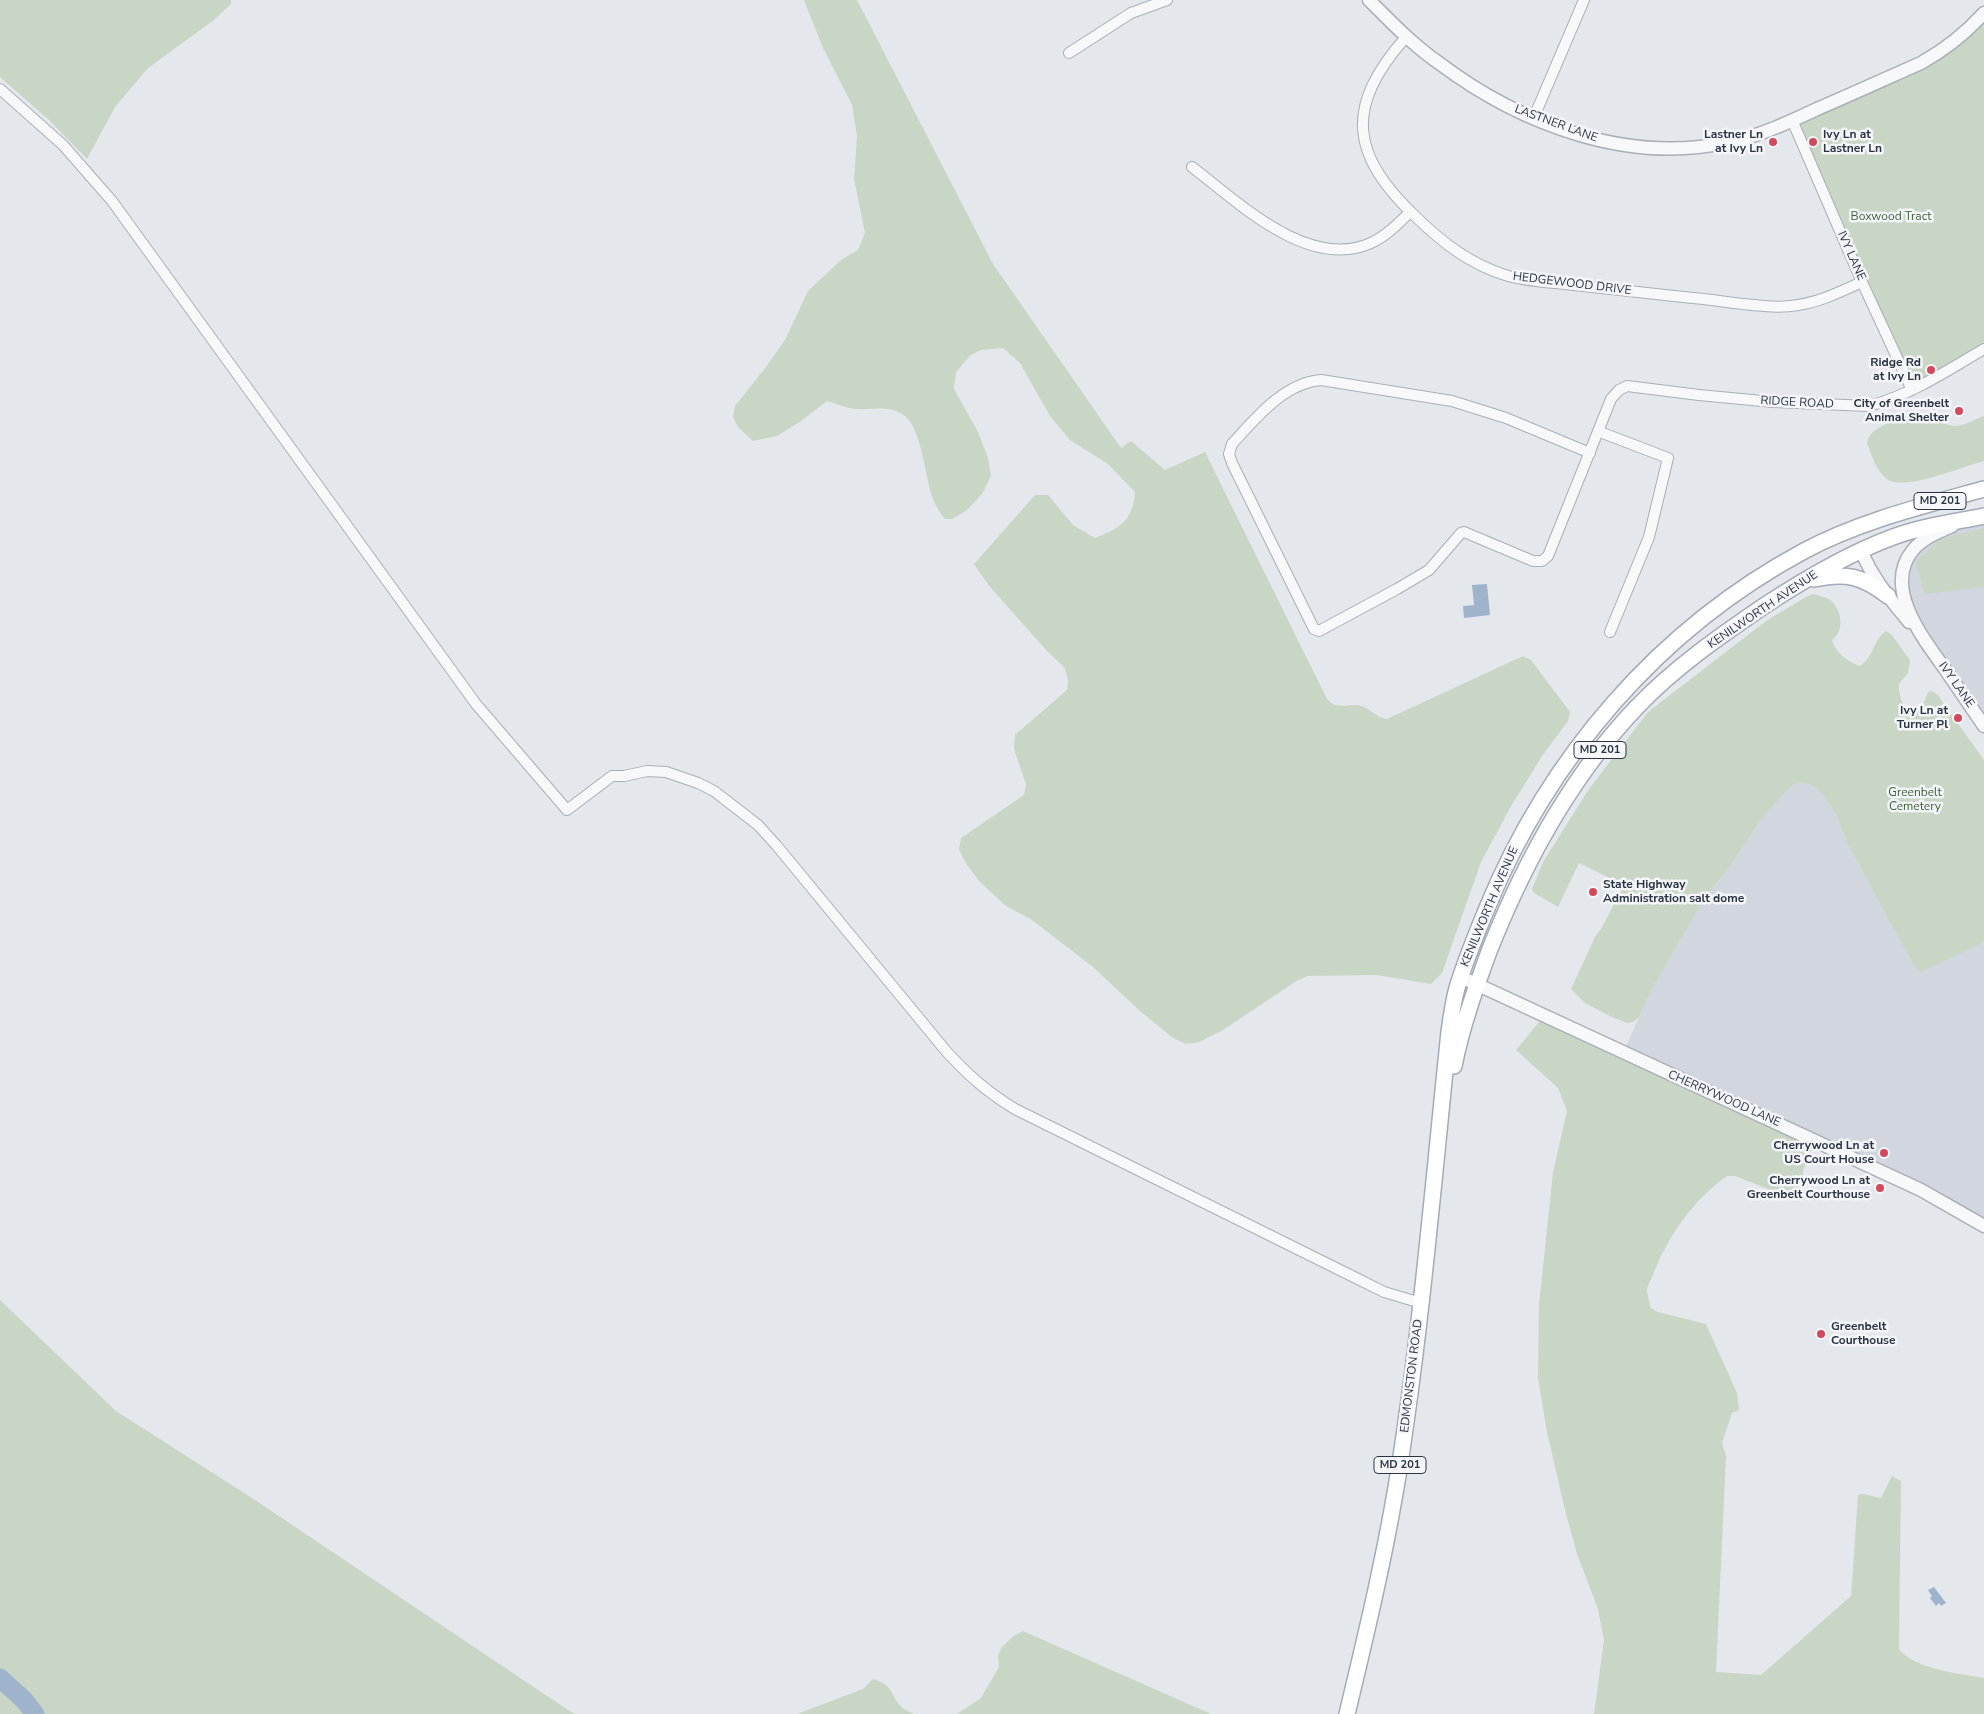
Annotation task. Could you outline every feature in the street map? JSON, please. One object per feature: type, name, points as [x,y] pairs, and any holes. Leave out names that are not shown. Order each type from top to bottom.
[{"type":"main road","name":"KENILWORTH AVENUE","points":[[1461,977],[1513,849],[1537,807],[1580,744],[1644,669],[1682,634],[1714,610],[1784,563],[1811,548],[1847,531],[1897,514],[1984,489]]},
{"type":"main road","points":[[1861,550],[1861,546],[1869,534],[1897,514]]},
{"type":"main road","name":"KENILWORTH AVENUE","points":[[1477,985],[1512,898],[1550,823],[1582,773],[1613,734],[1654,690],[1698,654],[1749,617],[1803,582],[1861,550],[1917,530],[1984,516]]},
{"type":"main road","points":[[1803,582],[1832,575],[1854,577],[1877,588],[1888,596]]},
{"type":"main road","name":"EDMONSTON ROAD","points":[[1348,1714],[1393,1504],[1421,1303],[1449,1032],[1456,990],[1461,977]]},
{"type":"main road","name":"EDMONSTON ROAD","points":[[1430,1213],[1459,1038],[1477,985]]},
{"type":"street","points":[[1069,53],[1124,17],[1167,0]]},
{"type":"street","name":"LASTNER LANE","points":[[1369,0],[1406,37],[1439,64],[1499,102],[1576,134],[1633,147],[1671,149],[1731,142],[1759,134],[1792,120],[1942,52],[1984,13]]},
{"type":"street","points":[[1534,117],[1584,0]]},
{"type":"street","name":"HEDGEWOOD DRIVE","points":[[1406,37],[1388,57],[1376,75],[1367,97],[1363,123],[1365,141],[1372,166],[1390,192],[1410,212],[1455,251],[1479,265],[1521,279],[1757,306],[1797,306],[1814,302],[1862,282]]},
{"type":"street","points":[[0,88],[63,146],[112,201],[476,704],[566,810],[612,776],[624,776],[647,771],[666,772],[698,783],[714,791],[758,825],[946,1051],[968,1075],[991,1094],[1016,1109],[1384,1292],[1421,1303]]},
{"type":"street","name":"IVY LANE","points":[[1792,120],[1862,282],[1912,390]]},
{"type":"street","points":[[1192,167],[1256,217],[1298,240],[1326,249],[1352,249],[1370,244],[1387,234],[1410,212]]},
{"type":"street","name":"RIDGE ROAD","points":[[1600,432],[1611,399],[1627,386],[1746,400],[1869,406],[1885,402],[1912,390],[1984,349]]},
{"type":"street","points":[[1590,454],[1506,418],[1452,401],[1321,380],[1302,383],[1282,396],[1232,444],[1229,454],[1239,479],[1314,629],[1319,631],[1429,570],[1461,533],[1464,532],[1533,561],[1545,560],[1562,525],[1600,432],[1668,458],[1648,537],[1610,632]]},
{"type":"street","name":"IVY LANE","points":[[1927,644],[1905,601],[1902,583],[1903,570],[1908,557],[1918,545],[1934,534],[1961,521]]},
{"type":"street","name":"IVY LANE","points":[[1861,550],[1868,567],[1888,596],[1927,644],[1984,726]]},
{"type":"street","name":"CHERRYWOOD LANE","points":[[1461,977],[1920,1190],[1984,1226]]},
{"type":"shaded area","points":[[1984,516],[1984,726],[1905,601],[1908,557],[1918,545]]},
{"type":"shaded area","points":[[1802,782],[1819,790],[1836,814],[1848,845],[1915,968],[1918,970],[1984,942],[1984,1226],[1623,1053],[1651,991],[1706,896],[1729,868],[1761,820],[1786,791],[1793,785]]},
{"type":"green space","points":[[0,0],[231,0],[231,4],[214,20],[148,68],[115,107],[87,159],[49,120],[0,77]]},
{"type":"green space","points":[[804,0],[857,0],[993,264],[1121,448],[1131,441],[1165,470],[1205,452],[1330,702],[1338,705],[1362,706],[1387,719],[1523,656],[1531,660],[1570,712],[1568,721],[1542,756],[1510,808],[1481,862],[1442,973],[1431,984],[1377,975],[1308,976],[1298,980],[1223,1030],[1199,1042],[1186,1044],[1173,1038],[1140,1011],[1093,967],[1032,920],[1006,906],[980,882],[967,865],[959,850],[961,838],[1024,795],[1026,784],[1014,749],[1015,735],[1067,690],[1068,681],[1065,668],[1048,652],[990,587],[974,564],[1035,495],[1048,495],[1073,525],[1095,538],[1112,531],[1124,522],[1134,502],[1135,492],[1108,464],[1070,440],[1050,416],[1020,363],[1003,348],[981,350],[971,355],[956,372],[954,389],[978,432],[988,458],[991,476],[982,494],[966,511],[952,519],[945,519],[939,511],[929,487],[922,451],[914,428],[897,411],[853,409],[827,401],[777,436],[753,441],[738,427],[733,417],[735,406],[785,340],[808,291],[841,260],[858,250],[865,233],[854,179],[857,136],[852,105],[823,48]]},
{"type":"green space","name":"Boxwood Tract","points":[[1984,13],[1984,349],[1912,390],[1792,120],[1921,63]]},
{"type":"green space","points":[[1927,416],[1952,426],[1958,426],[1984,416],[1984,461],[1934,477],[1907,482],[1895,482],[1887,479],[1877,468],[1867,443],[1870,435],[1877,429],[1902,418]]},
{"type":"green space","points":[[1984,528],[1984,587],[1925,594],[1915,562],[1939,539]]},
{"type":"green space","name":"Greenbelt Cemetery","points":[[1814,594],[1830,600],[1837,609],[1840,626],[1839,631],[1832,640],[1833,644],[1839,653],[1852,662],[1860,666],[1868,658],[1878,639],[1886,631],[1891,634],[1910,660],[1908,673],[1899,684],[1901,700],[1907,708],[1915,710],[1921,707],[1928,692],[1932,691],[1937,694],[1984,760],[1984,942],[1921,972],[1915,968],[1848,845],[1836,814],[1819,790],[1802,782],[1793,785],[1786,791],[1761,820],[1729,868],[1706,896],[1651,991],[1639,1017],[1633,1022],[1627,1023],[1612,1017],[1585,1003],[1571,989],[1596,935],[1624,885],[1579,863],[1558,907],[1534,893],[1532,889],[1543,862],[1589,789],[1648,712],[1766,621]]},
{"type":"green space","points":[[1544,1016],[1815,1141],[1804,1168],[1801,1182],[1796,1191],[1790,1194],[1781,1194],[1735,1176],[1727,1176],[1715,1185],[1693,1207],[1674,1233],[1647,1289],[1651,1308],[1658,1312],[1706,1324],[1737,1393],[1739,1410],[1732,1413],[1722,1443],[1726,1456],[1716,1672],[1761,1675],[1851,1596],[1858,1495],[1863,1494],[1881,1498],[1892,1476],[1901,1481],[1899,1649],[1906,1656],[1926,1666],[1984,1678],[1984,1714],[1594,1714],[1604,1640],[1598,1609],[1577,1554],[1565,1510],[1547,1432],[1538,1378],[1539,1305],[1553,1172],[1567,1111],[1558,1088],[1516,1050]]},
{"type":"green space","points":[[0,1300],[116,1411],[252,1498],[574,1714],[0,1714]]},
{"type":"green space","points":[[1023,1631],[1211,1714],[957,1714],[981,1698],[999,1667],[998,1655],[1002,1647],[1012,1637]]},
{"type":"green space","points":[[873,1679],[887,1686],[900,1705],[914,1714],[797,1714],[863,1689]]},
{"type":"water","points":[[1487,584],[1490,615],[1464,618],[1463,606],[1474,605],[1472,585]]},
{"type":"water","points":[[1934,1587],[1946,1603],[1941,1606],[1939,1603],[1936,1606],[1930,1598],[1932,1596],[1928,1590]]},
{"type":"waterway","points":[[0,1678],[24,1700],[35,1714]]},
{"type":"place","name":"Lastner Ln at Ivy Ln","points":[[1773,142]]},
{"type":"place","name":"Ivy Ln at Lastner Ln","points":[[1813,142]]},
{"type":"place","name":"Ridge Rd at Ivy Ln","points":[[1931,370]]},
{"type":"place","name":"City of Greenbelt Animal Shelter","points":[[1959,411]]},
{"type":"place","name":"Ivy Ln at Turner Pl","points":[[1958,718]]},
{"type":"place","name":"State Highway Administration salt dome","points":[[1593,892]]},
{"type":"place","name":"Cherrywood Ln at US Court House","points":[[1884,1153]]},
{"type":"place","name":"Cherrywood Ln at Greenbelt Courthouse","points":[[1880,1188]]},
{"type":"place","name":"Greenbelt Courthouse","points":[[1821,1334]]}]
